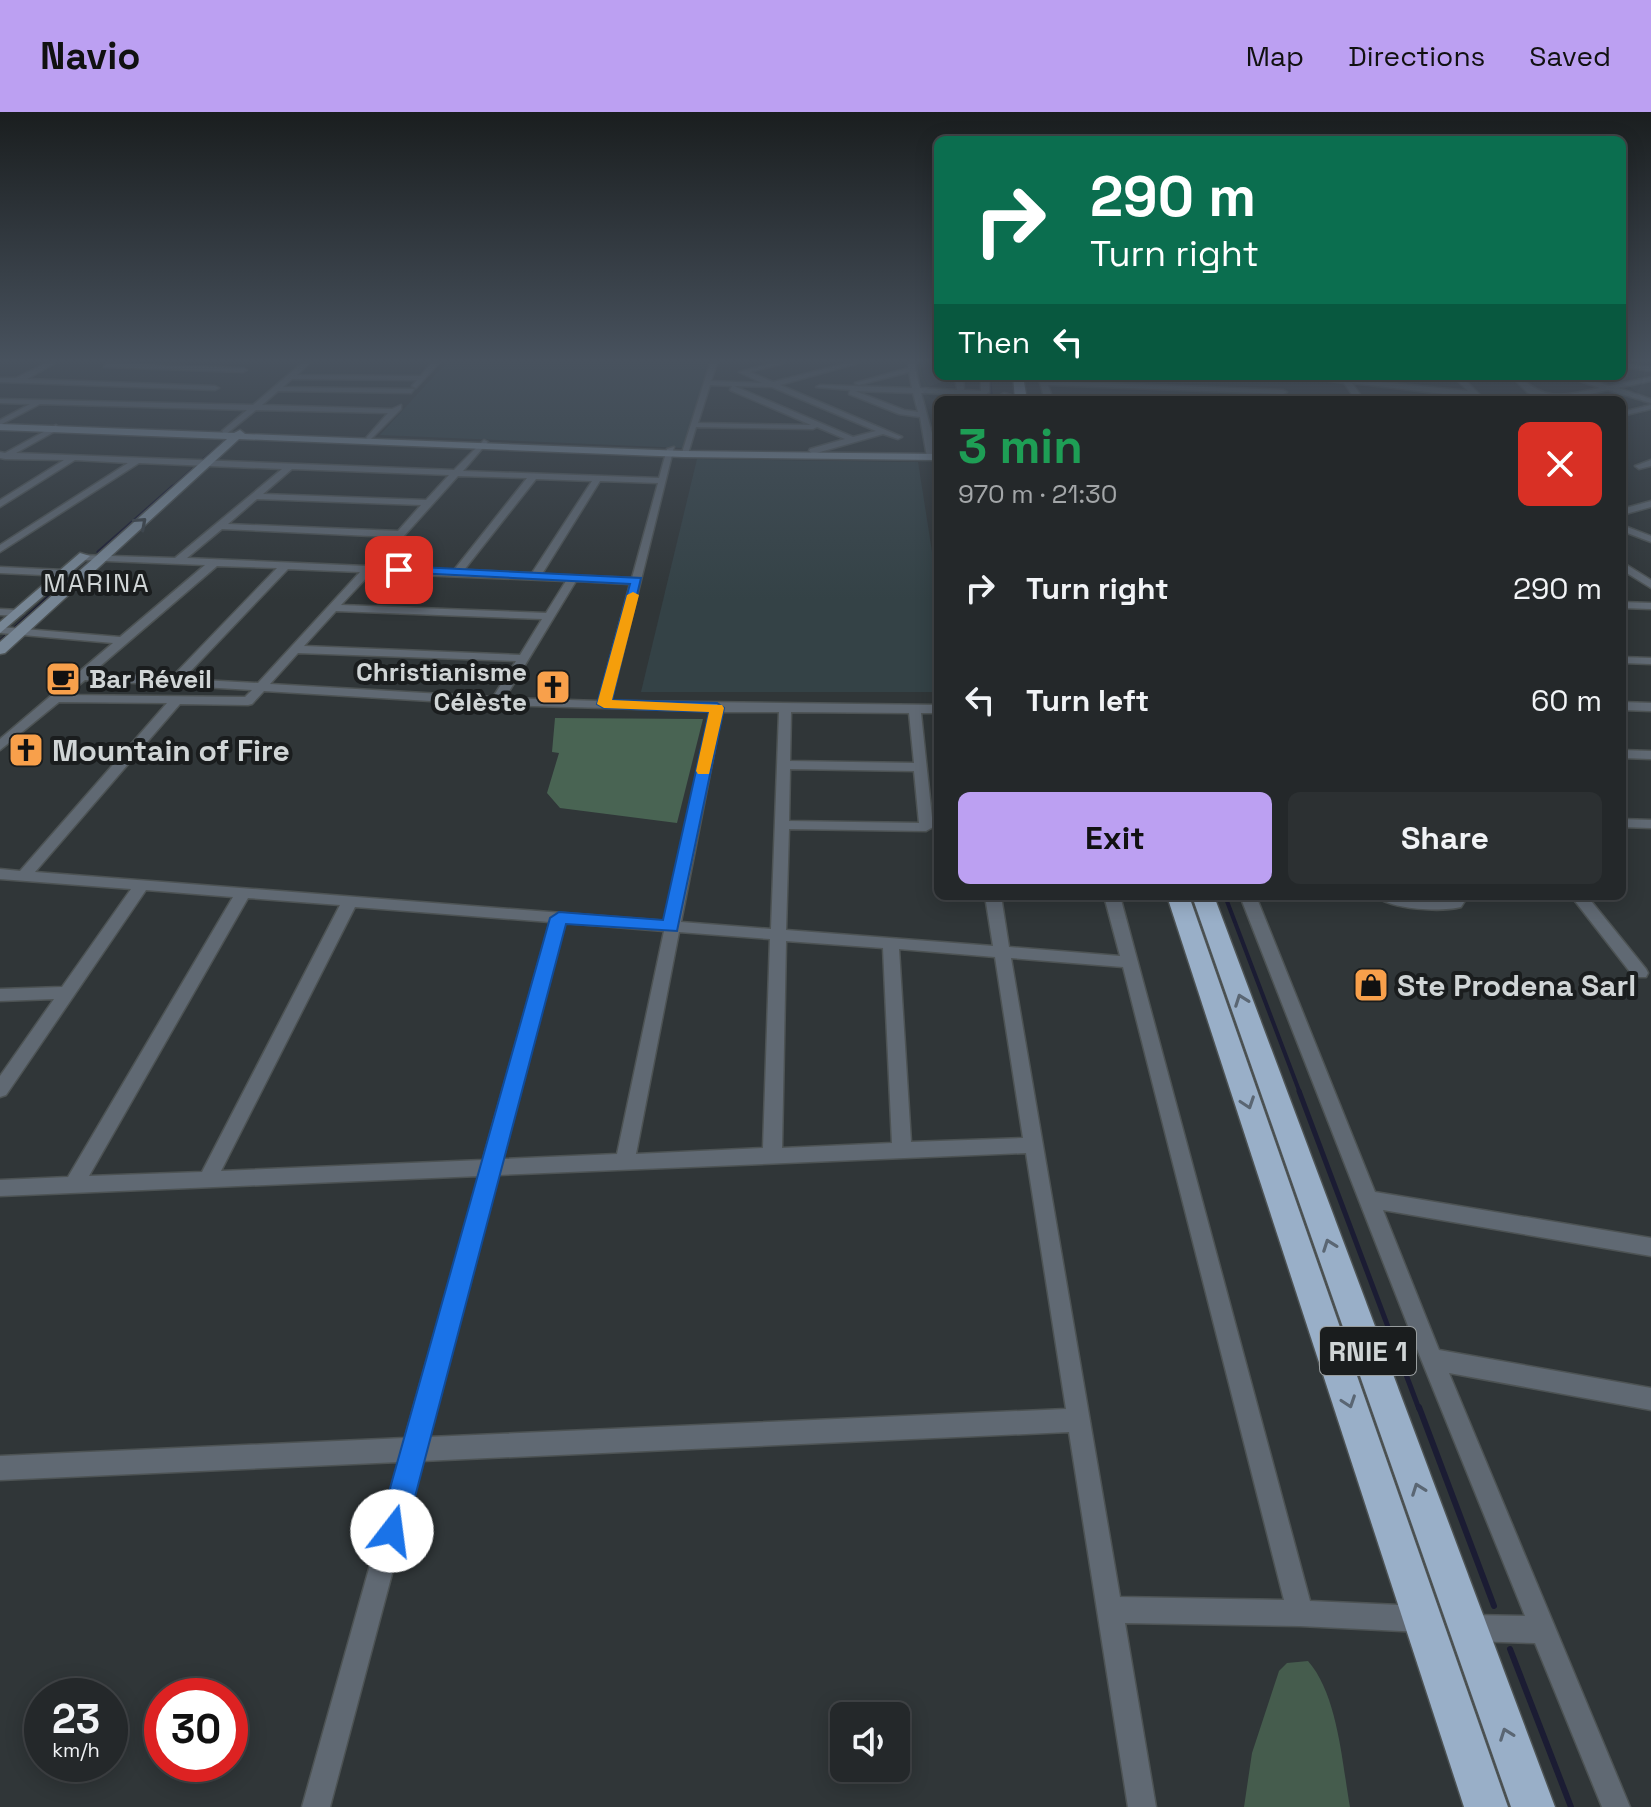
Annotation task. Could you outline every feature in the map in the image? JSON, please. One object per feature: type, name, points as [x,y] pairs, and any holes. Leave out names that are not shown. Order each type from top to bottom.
[{"type":"highway","name":"RNIE 1","points":[[1179,900],[1486,1807]]},
{"type":"highway","name":"RNIE 1","points":[[1204,900],[1533,1807]]},
{"type":"street","points":[[2,457],[29,442]]},
{"type":"street","points":[[0,630],[190,463],[220,442]]},
{"type":"street","points":[[0,650],[208,463],[224,442]]},
{"type":"street","points":[[429,442],[684,452],[934,455]]},
{"type":"street","points":[[447,442],[482,444]]},
{"type":"street","points":[[684,452],[688,442]]},
{"type":"street","points":[[813,451],[845,442]]},
{"type":"street","points":[[56,698],[248,701],[482,444]]},
{"type":"street","points":[[604,704],[671,451]]},
{"type":"street","points":[[684,452],[813,451],[934,455]]},
{"type":"street","points":[[2,457],[663,481]]},
{"type":"street","points":[[0,504],[73,458]]},
{"type":"street","points":[[0,549],[136,461]]},
{"type":"street","points":[[1639,466],[1651,463]]},
{"type":"street","points":[[178,561],[289,467]]},
{"type":"street","points":[[458,572],[533,476]]},
{"type":"street","points":[[535,576],[598,478]]},
{"type":"street","points":[[255,496],[429,503]]},
{"type":"street","points":[[1626,511],[1648,507]]},
{"type":"street","points":[[219,526],[401,534]]},
{"type":"street","points":[[1626,530],[1651,539]]},
{"type":"street","points":[[83,557],[637,581]]},
{"type":"street","points":[[0,746],[215,562]]},
{"type":"street","points":[[175,680],[286,565]]},
{"type":"street","points":[[1626,568],[1651,585]]},
{"type":"street","points":[[0,570],[64,573]]},
{"type":"street","points":[[497,701],[573,578]]},
{"type":"street","points":[[1626,605],[1651,606]]},
{"type":"street","points":[[333,608],[547,616]]},
{"type":"street","points":[[0,612],[19,613]]},
{"type":"street","points":[[0,630],[123,641]]},
{"type":"street","points":[[295,649],[521,658]]},
{"type":"street","points":[[1626,660],[1651,661]]},
{"type":"street","points":[[81,676],[497,701],[717,708],[934,709]]},
{"type":"street","points":[[24,876],[176,701]]},
{"type":"street","points":[[1626,706],[1651,707]]},
{"type":"street","points":[[625,1162],[717,708]]},
{"type":"street","points":[[772,1156],[785,708]]},
{"type":"street","points":[[780,825],[925,828],[915,709]]},
{"type":"street","points":[[1626,754],[1651,755]]},
{"type":"street","points":[[782,765],[920,767]]},
{"type":"street","points":[[1626,823],[1651,824]]},
{"type":"street","points":[[0,874],[1129,962]]},
{"type":"street","points":[[0,1090],[142,885]]},
{"type":"street","points":[[74,1185],[243,893]]},
{"type":"street","points":[[994,900],[1142,1807]]},
{"type":"street","points":[[1113,900],[1300,1613]]},
{"type":"street","points":[[1250,900],[1432,1359],[1616,1807]]},
{"type":"street","points":[[1392,900],[1451,904],[1458,900]]},
{"type":"street","points":[[1582,900],[1640,973]]},
{"type":"street","points":[[207,1180],[350,901]]},
{"type":"street","points":[[316,1807],[559,918]]},
{"type":"street","points":[[891,944],[902,1151]]},
{"type":"street","points":[[0,995],[67,993]]},
{"type":"street","points":[[0,1188],[1034,1145]]},
{"type":"street","points":[[1368,1199],[1651,1247]]},
{"type":"street","points":[[1432,1359],[1651,1399]]},
{"type":"street","points":[[0,1468],[1079,1420]]},
{"type":"street","points":[[1110,1610],[1300,1613],[1422,1619]]},
{"type":"street","points":[[1468,1628],[1543,1630]]},
{"type":"shaded area","points":[[547,442],[687,442],[685,448]]},
{"type":"shaded area","points":[[697,459],[918,462],[934,564],[934,692],[641,692]]},
{"type":"green space","points":[[555,718],[703,719],[677,823],[560,808],[547,793],[559,753],[552,752]]},
{"type":"green space","points":[[1308,1661],[1318,1675],[1332,1711],[1350,1807],[1244,1807],[1252,1753],[1279,1671],[1287,1663]]},
{"type":"waterway","points":[[202,460],[222,443]]},
{"type":"waterway","points":[[171,488],[192,469]]},
{"type":"waterway","points":[[98,552],[173,486]]},
{"type":"waterway","points":[[0,641],[68,579]]},
{"type":"waterway","points":[[1227,900],[1300,1093]]},
{"type":"waterway","points":[[1299,1091],[1419,1409]]},
{"type":"waterway","points":[[1419,1407],[1494,1606]]},
{"type":"waterway","points":[[1510,1649],[1571,1807]]},
{"type":"slow traffic","points":[[633,595],[604,704],[717,708],[703,771]]},
{"type":"place","name":"Bar Réveil","points":[[63,679]]},
{"type":"place","name":"Christianisme Célèste","points":[[553,687]]},
{"type":"place","name":"Mountain of Fire","points":[[26,750]]},
{"type":"place","name":"Ste Prodena Sarl","points":[[1371,985]]},
{"type":"district","name":"MARINA","points":[[97,583]]},
{"type":"route","points":[[392,1531],[559,918],[671,926],[717,708],[604,704],[637,581],[399,570]]}]
